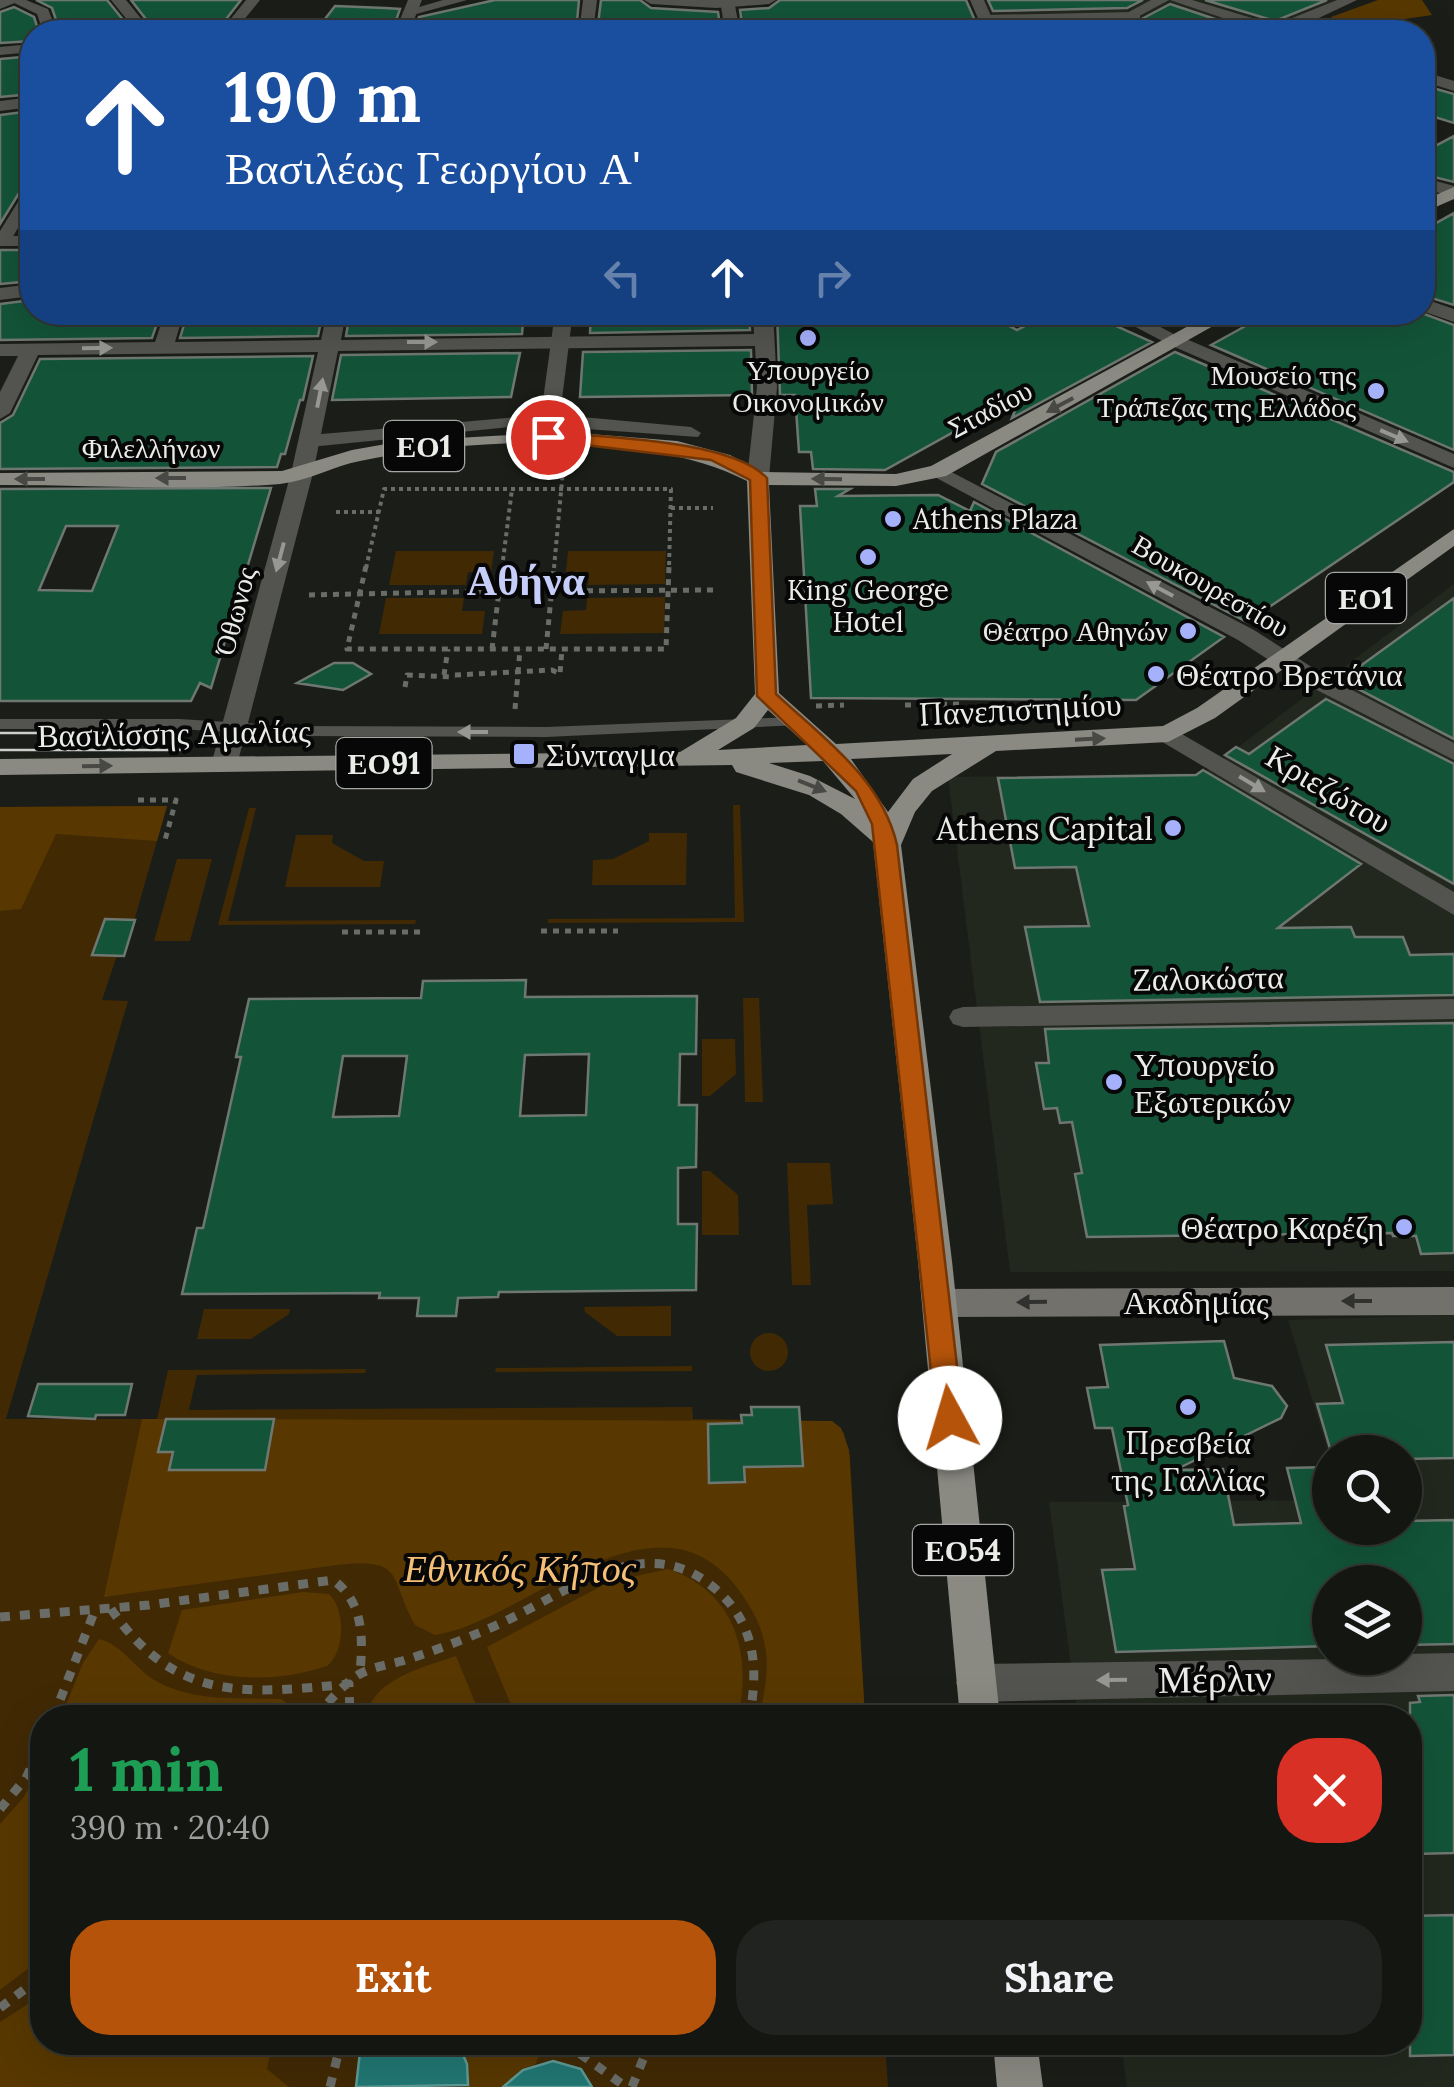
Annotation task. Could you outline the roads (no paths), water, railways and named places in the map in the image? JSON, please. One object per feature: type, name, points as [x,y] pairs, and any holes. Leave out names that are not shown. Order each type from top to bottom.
[{"type":"main road","name":"Σταδίου","points":[[758,478],[896,480],[938,471],[1205,325]]},
{"type":"main road","name":"ΕΟ1","points":[[302,473],[366,453],[550,429],[714,455],[742,466],[758,478]]},
{"type":"main road","name":"Φιλελλήνων","points":[[0,479],[282,477],[302,473]]},
{"type":"main road","points":[[683,760],[745,723],[766,696],[758,478]]},
{"type":"main road","name":"Πανεπιστημίου","points":[[828,752],[1168,734],[1206,713],[1454,536]]},
{"type":"main road","name":"ΕΟ54","points":[[766,696],[805,714],[828,752],[853,775],[873,802],[887,845],[978,1700]]},
{"type":"main road","points":[[683,760],[744,766],[813,785],[854,808],[887,845],[901,809],[934,772],[1011,742]]},
{"type":"main road","name":"Βασιλίσσης Αμαλίας","points":[[0,767],[683,760],[828,752]]},
{"type":"main road","name":"Ακαδημίας","points":[[938,1303],[1454,1301]]},
{"type":"main road","points":[[1016,2055],[1020,2087]]},
{"type":"street","points":[[0,5],[15,0],[43,12],[46,20]]},
{"type":"street","points":[[118,0],[135,20]]},
{"type":"street","points":[[237,20],[253,0]]},
{"type":"street","points":[[412,6],[460,0]]},
{"type":"street","points":[[651,0],[769,0]]},
{"type":"street","points":[[1126,20],[1162,0]]},
{"type":"street","points":[[1176,0],[1238,20]]},
{"type":"street","points":[[1304,20],[1350,0]]},
{"type":"street","points":[[1076,20],[1135,16]]},
{"type":"street","points":[[1,241],[20,211]]},
{"type":"street","points":[[163,347],[171,325]]},
{"type":"street","name":"Όθωνος","points":[[224,765],[302,473],[335,325]]},
{"type":"street","points":[[550,429],[563,325]]},
{"type":"street","points":[[758,478],[767,388],[764,325]]},
{"type":"street","points":[[1143,325],[1454,462]]},
{"type":"street","points":[[0,350],[764,340]]},
{"type":"street","points":[[0,413],[31,350]]},
{"type":"street","points":[[310,441],[511,421],[550,429],[691,433]]},
{"type":"street","name":"Βουκουρεστίου","points":[[938,471],[1246,635],[1278,660],[1454,752]]},
{"type":"street","name":"Κριεζώτου","points":[[1168,734],[1454,905]]},
{"type":"street","name":"Ζαλοκώστα","points":[[963,1017],[1454,1009]]},
{"type":"street","name":"Μέρλιν","points":[[978,1700],[1454,1672]]},
{"type":"lane","name":"Βασιλίσσης Αμαλίας","points":[[0,724],[576,732],[745,723],[805,714]]},
{"type":"water","points":[[360,2055],[463,2055],[467,2064],[468,2085],[356,2087]]},
{"type":"water","points":[[553,2061],[581,2069],[592,2087],[503,2087],[523,2070]]},
{"type":"tram line","points":[[0,733],[186,733]]},
{"type":"tram line","points":[[0,750],[181,750]]},
{"type":"place","name":"Υπουργείο Οικονομικών","points":[[808,338]]},
{"type":"place","name":"Μουσείο της Τράπεζας της Ελλάδος","points":[[1376,391]]},
{"type":"place","name":"Athens Plaza","points":[[893,519]]},
{"type":"place","name":"King George Hotel","points":[[868,557]]},
{"type":"place","name":"Θέατρο Αθηνών","points":[[1188,631]]},
{"type":"place","name":"Θέατρο Βρετάνια","points":[[1156,674]]},
{"type":"place","name":"Σύνταγμα","points":[[524,754]]},
{"type":"place","name":"Athens Capital","points":[[1173,828]]},
{"type":"place","name":"Υπουργείο Εξωτερικών","points":[[1114,1082]]},
{"type":"place","name":"Θέατρο Καρέζη","points":[[1404,1227]]},
{"type":"place","name":"Πρεσβεία της Γαλλίας","points":[[1188,1407]]},
{"type":"district","name":"Αθήνα","points":[[526,580]]},
{"type":"park label","name":"Εθνικός Κήπος","points":[[520,1568]]}]
